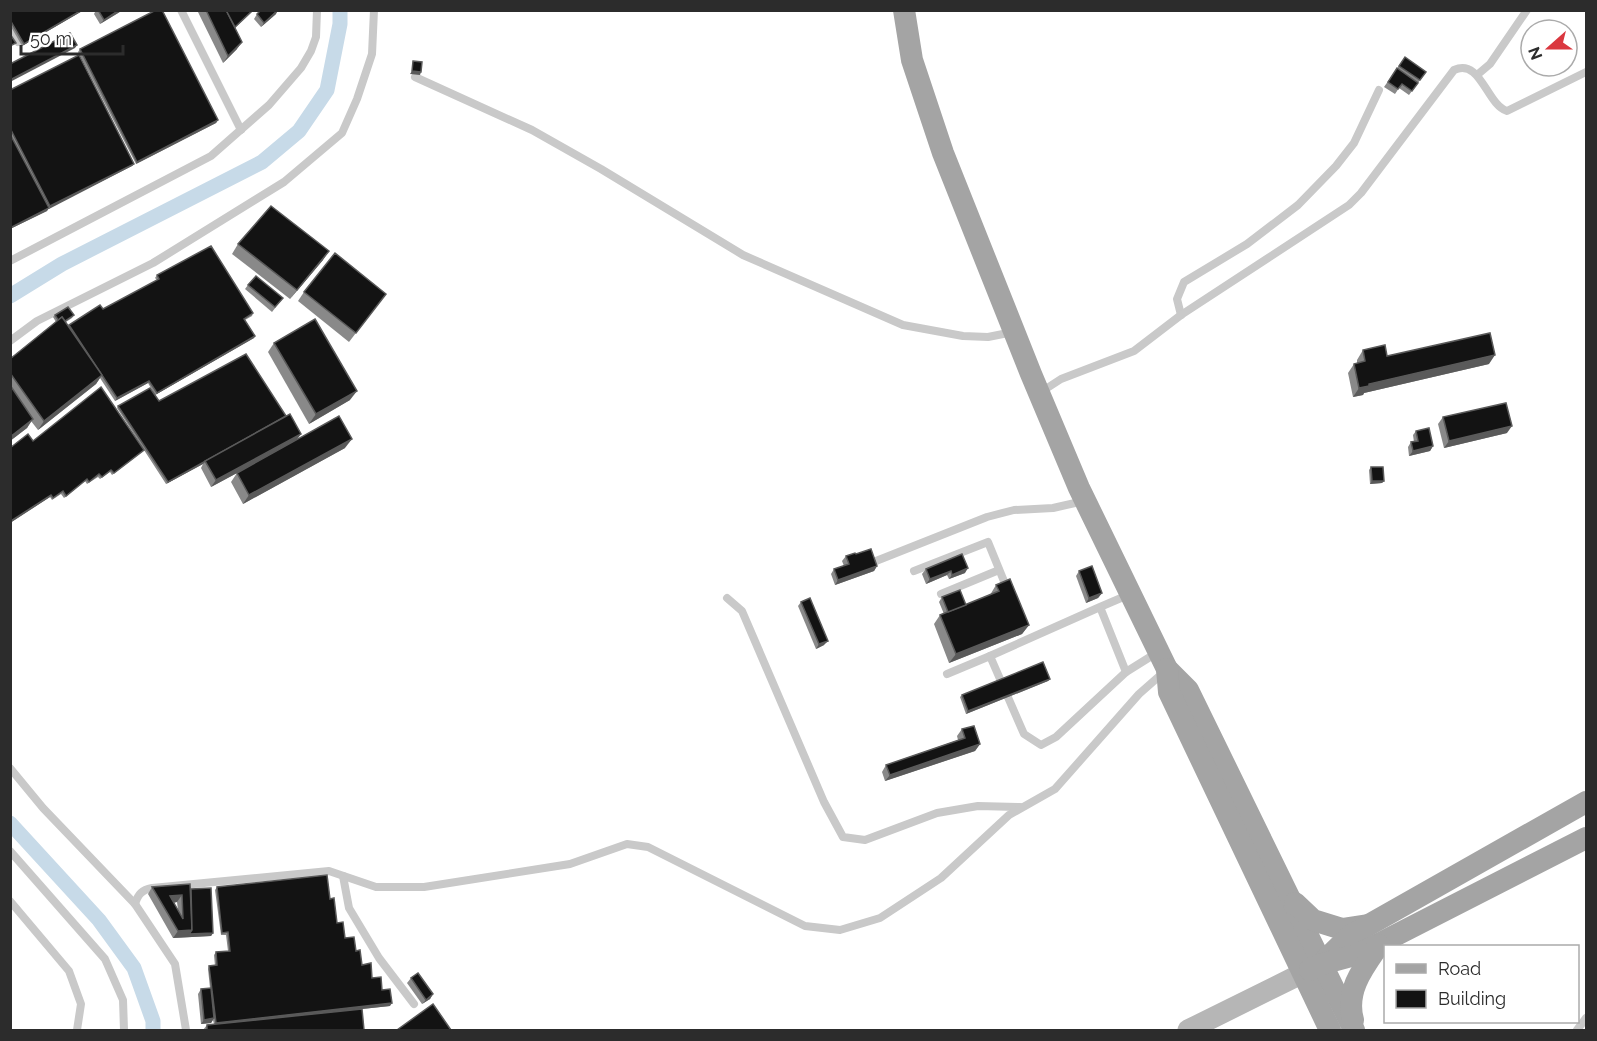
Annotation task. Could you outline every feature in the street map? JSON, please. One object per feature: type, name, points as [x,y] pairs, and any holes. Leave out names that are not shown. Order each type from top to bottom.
[{"type":"main road","points":[[904,10],[912,60],[943,153],[1039,393],[1085,500],[1163,661],[1188,690],[1288,895],[1330,1030]]},
{"type":"main road","points":[[1163,661],[1169,692],[1312,968],[1355,1030]]},
{"type":"main road","points":[[1355,1030],[1349,1008],[1355,984],[1375,934],[1587,802]]},
{"type":"main road","points":[[1188,1030],[1312,968],[1351,936],[1375,934],[1587,838]]},
{"type":"main road","points":[[1288,895],[1313,920],[1375,934]]},
{"type":"lane","points":[[181,10],[241,130]]},
{"type":"lane","points":[[10,261],[211,156],[269,105],[301,68],[316,37],[317,10]]},
{"type":"lane","points":[[10,341],[37,321],[153,263],[274,189],[342,133],[357,99],[372,54],[374,10]]},
{"type":"lane","points":[[1477,75],[1490,64],[1527,10]]},
{"type":"lane","points":[[10,30],[18,42]]},
{"type":"lane","points":[[1039,393],[1061,379],[1134,351],[1181,315],[1349,205],[1361,193],[1454,70],[1461,67],[1477,75],[1499,108],[1507,111],[1586,72]]},
{"type":"lane","points":[[415,77],[532,130],[743,255],[903,325],[963,336],[988,337],[1014,332]]},
{"type":"lane","points":[[1181,315],[1177,299],[1184,282],[1247,244],[1298,205],[1336,166],[1354,143],[1379,90]]},
{"type":"lane","points":[[876,561],[987,517],[1014,510],[1053,508],[1085,500]]},
{"type":"lane","points":[[914,571],[988,542],[1012,600]]},
{"type":"lane","points":[[940,594],[999,570]]},
{"type":"lane","points":[[948,674],[1130,594]]},
{"type":"lane","points":[[727,598],[742,611],[824,802],[843,837],[865,840],[937,813],[978,807],[1022,807]]},
{"type":"lane","points":[[1100,607],[1126,672]]},
{"type":"lane","points":[[1024,630],[1028,640]]},
{"type":"lane","points":[[990,656],[1024,734],[1041,745],[1056,737],[1126,672],[1163,661]]},
{"type":"lane","points":[[135,904],[137,896],[143,890],[152,888],[329,871],[376,887],[424,886],[570,864],[627,844],[648,847],[805,926],[840,930],[880,918],[941,878],[1010,815],[1055,789],[1139,694],[1163,661]]},
{"type":"lane","points":[[10,768],[43,808],[135,904],[175,964],[186,1030]]},
{"type":"lane","points":[[10,851],[105,959],[123,1000],[124,1030]]},
{"type":"lane","points":[[343,876],[349,908],[379,958],[414,1004]]},
{"type":"lane","points":[[10,901],[69,971],[81,1004],[77,1030]]},
{"type":"lane","points":[[1577,1030],[1587,1018]]},
{"type":"building","points":[[10,10],[82,10],[24,44],[10,20]]},
{"type":"building","points":[[98,10],[119,10],[104,20]]},
{"type":"building","points":[[156,10],[162,10],[218,120],[137,162],[80,49]]},
{"type":"building","points":[[206,10],[226,10],[242,42],[228,56]]},
{"type":"building","points":[[226,10],[253,10],[235,27]]},
{"type":"building","points":[[261,10],[278,10],[264,23],[257,14]]},
{"type":"building","points":[[70,33],[77,45],[10,80],[10,64]]},
{"type":"building","points":[[10,34],[16,43],[10,46]]},
{"type":"building","points":[[79,55],[134,164],[50,206],[10,128],[10,90]]},
{"type":"building","points":[[1405,57],[1426,72],[1420,80],[1399,66]]},
{"type":"building","points":[[413,61],[422,62],[421,72],[412,71]]},
{"type":"building","points":[[1397,68],[1418,83],[1412,91],[1402,84],[1398,89],[1388,82]]},
{"type":"building","points":[[10,134],[49,208],[10,228]]},
{"type":"building","points":[[271,206],[329,251],[297,290],[238,244]]},
{"type":"building","points":[[211,246],[253,313],[244,319],[255,336],[157,393],[149,381],[117,398],[69,325],[100,305],[103,309],[159,279],[157,275]]},
{"type":"building","points":[[335,253],[386,294],[356,333],[304,292]]},
{"type":"building","points":[[256,276],[283,298],[275,307],[248,285]]},
{"type":"building","points":[[68,307],[74,315],[65,321],[62,317],[58,320],[55,315]]},
{"type":"building","points":[[62,317],[102,375],[44,421],[10,373],[10,359]]},
{"type":"building","points":[[315,319],[357,391],[316,414],[274,343]]},
{"type":"building","points":[[1490,333],[1495,355],[1359,388],[1354,364],[1365,361],[1363,350],[1385,345],[1387,356]]},
{"type":"building","points":[[246,354],[286,416],[168,482],[118,406],[150,388],[159,401]]},
{"type":"building","points":[[10,385],[33,419],[10,437]]},
{"type":"building","points":[[101,387],[144,450],[114,473],[111,470],[102,477],[99,474],[89,482],[87,479],[66,496],[63,491],[53,498],[51,495],[11,521],[10,448],[28,434],[33,441]]},
{"type":"building","points":[[1506,403],[1512,426],[1449,441],[1443,417]]},
{"type":"building","points":[[290,414],[301,434],[216,480],[205,461]]},
{"type":"building","points":[[339,416],[352,439],[249,495],[237,473]]},
{"type":"building","points":[[1429,428],[1433,446],[1413,451],[1411,442],[1418,441],[1416,431]]},
{"type":"building","points":[[1371,467],[1383,467],[1384,481],[1372,481]]},
{"type":"building","points":[[871,549],[877,566],[838,580],[834,569],[849,564],[846,556]]},
{"type":"building","points":[[962,554],[968,568],[952,575],[951,571],[930,579],[926,569]]},
{"type":"building","points":[[1092,566],[1102,593],[1089,598],[1079,571]]},
{"type":"building","points":[[1010,579],[1029,625],[956,654],[940,615],[999,591],[996,585]]},
{"type":"building","points":[[960,590],[966,605],[948,612],[942,597]]},
{"type":"building","points":[[810,598],[828,641],[819,644],[801,602]]},
{"type":"building","points":[[1043,662],[1050,679],[968,711],[962,695]]},
{"type":"building","points":[[974,726],[980,744],[890,775],[886,765],[965,738],[962,729]]},
{"type":"building","points":[[327,875],[330,899],[334,898],[337,923],[343,922],[345,938],[354,937],[356,951],[360,950],[362,965],[371,963],[372,978],[381,977],[382,990],[390,989],[392,1003],[216,1023],[209,966],[217,965],[216,952],[230,951],[228,932],[222,933],[217,887]]},
{"type":"building","points":[[190,884],[192,930],[178,931],[152,887]],"holes":[[[182,895],[183,919],[170,896]]]},
{"type":"building","points":[[211,888],[213,933],[189,934],[192,930],[191,889]]},
{"type":"building","points":[[418,973],[433,994],[426,1000],[411,978]]},
{"type":"building","points":[[211,988],[214,1018],[204,1020],[201,989]]},
{"type":"building","points":[[433,1004],[451,1030],[397,1030]]},
{"type":"building","points":[[362,1009],[364,1030],[207,1030],[207,1025]]},
{"type":"waterway","points":[[10,296],[62,264],[262,162],[299,131],[327,90],[340,24],[340,10]]},
{"type":"waterway","points":[[10,823],[99,920],[134,968],[153,1021],[153,1030]]}]
